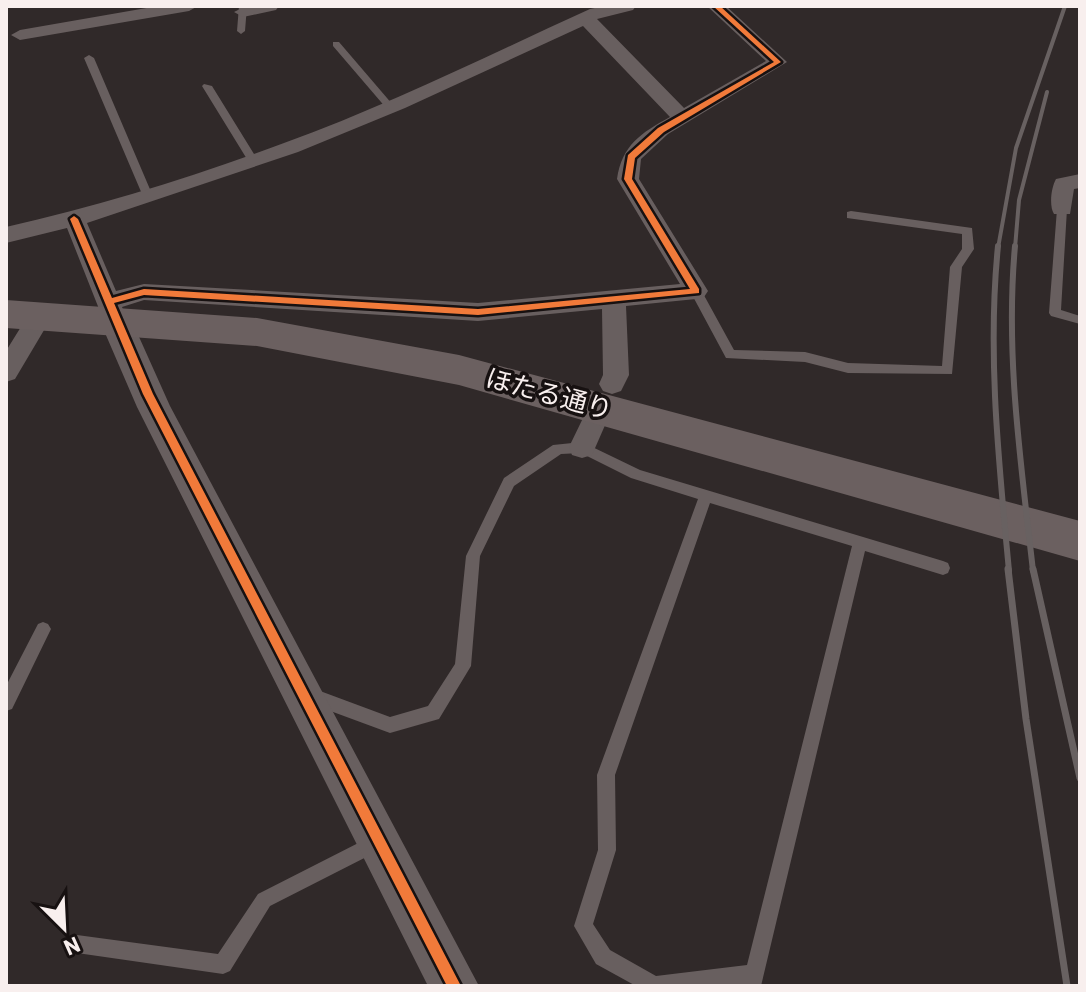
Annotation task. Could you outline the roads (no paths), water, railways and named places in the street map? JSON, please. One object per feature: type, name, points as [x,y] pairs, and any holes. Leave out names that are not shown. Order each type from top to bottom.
[{"type":"main road","name":"ほたる通り","points":[[24,314],[112,311],[257,332],[459,370],[1066,537]]},
{"type":"street","points":[[20,35],[189,6]]},
{"type":"street","points":[[243,9],[270,6]]},
{"type":"street","points":[[6,235],[74,219],[254,162],[390,107],[591,12],[627,6]]},
{"type":"street","points":[[112,311],[144,292],[478,312],[696,291],[628,179],[631,157],[661,130],[778,62],[716,6]]},
{"type":"street","points":[[591,12],[682,118]]},
{"type":"street","points":[[1062,209],[1064,184],[1080,181]]},
{"type":"street","points":[[74,219],[154,407],[454,986]]},
{"type":"street","points":[[612,384],[616,375],[614,299]]},
{"type":"street","points":[[6,372],[24,314]]},
{"type":"lane","points":[[241,31],[243,9]]},
{"type":"lane","points":[[336,44],[390,107]]},
{"type":"lane","points":[[89,58],[147,194]]},
{"type":"lane","points":[[207,86],[254,162]]},
{"type":"lane","points":[[1062,209],[1055,313],[1080,320]]},
{"type":"lane","points":[[696,291],[730,355],[805,357],[848,368],[948,371],[956,267],[968,249],[968,231],[851,215]]},
{"type":"lane","points":[[304,693],[390,725],[433,713],[463,666],[473,556],[509,482],[558,449],[588,435],[636,474],[943,568]]},
{"type":"lane","points":[[706,495],[606,775],[607,850],[583,926],[603,957],[655,986],[752,980],[860,543]]},
{"type":"lane","points":[[6,703],[43,629]]},
{"type":"lane","points":[[77,944],[223,964],[264,900],[380,841]]},
{"type":"railway","points":[[998,248],[1016,148],[1065,6]]},
{"type":"railway","points":[[1015,248],[1019,200],[1047,92]]},
{"type":"railway","points":[[998,246],[994,368],[1009,571]]},
{"type":"railway","points":[[1015,246],[1013,368],[1033,571]]},
{"type":"railway","points":[[1008,569],[1026,719],[1067,986]]},
{"type":"railway","points":[[1033,569],[1080,778]]}]
